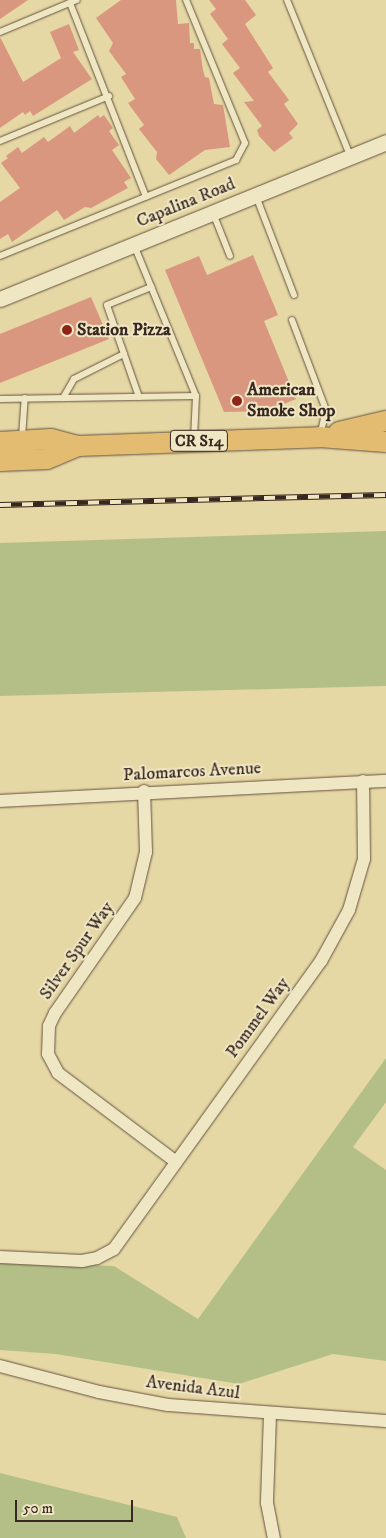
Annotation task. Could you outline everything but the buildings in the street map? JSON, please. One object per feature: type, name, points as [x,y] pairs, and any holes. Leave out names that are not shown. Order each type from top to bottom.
[{"type":"main road","name":"CR S14","points":[[320,436],[386,421]]},
{"type":"main road","name":"CR S14","points":[[0,442],[51,439],[78,446],[320,436],[386,442]]},
{"type":"main road","name":"CR S14","points":[[0,461],[47,459],[78,446]]},
{"type":"street","name":"Capalina Road","points":[[0,299],[386,142]]},
{"type":"street","name":"Pommel Way","points":[[0,1256],[82,1262],[97,1258],[114,1249],[321,961],[349,910],[364,859],[363,781]]},
{"type":"street","name":"Palomarcos Avenue","points":[[0,801],[144,791],[386,781]]},
{"type":"street","name":"Silver Spur Way","points":[[144,791],[146,852],[136,898],[55,1013],[49,1026],[48,1054],[58,1073],[176,1162]]},
{"type":"street","name":"Avenida Azul","points":[[0,1366],[99,1392],[168,1405],[270,1415],[386,1421]]},
{"type":"street","points":[[270,1415],[267,1503],[274,1538]]},
{"type":"lane","points":[[0,32],[77,0]]},
{"type":"lane","points":[[0,256],[236,160],[245,143],[186,0]]},
{"type":"lane","points":[[287,0],[350,157]]},
{"type":"lane","points":[[70,3],[146,197]]},
{"type":"lane","points":[[0,141],[108,96]]},
{"type":"lane","points":[[256,195],[294,295]]},
{"type":"lane","points":[[213,212],[230,256]]},
{"type":"lane","points":[[134,244],[196,396],[194,441]]},
{"type":"lane","points":[[139,397],[107,305],[151,287]]},
{"type":"lane","points":[[292,320],[326,410],[320,436]]},
{"type":"lane","points":[[63,398],[74,379],[124,354]]},
{"type":"lane","points":[[0,399],[196,396]]},
{"type":"lane","points":[[21,441],[25,398]]},
{"type":"green space","points":[[386,531],[386,686],[0,696],[0,543]]},
{"type":"green space","points":[[386,1058],[386,1102],[353,1147],[386,1170],[386,1361],[333,1354],[239,1384],[56,1354],[0,1350],[0,1262],[114,1266],[198,1319]]},
{"type":"green space","points":[[0,1473],[177,1517],[186,1538],[0,1538]]},
{"type":"railway","points":[[0,505],[386,495]]},
{"type":"place","name":"Station Pizza","points":[[67,330]]},
{"type":"place","name":"American Smoke Shop","points":[[237,401]]}]
